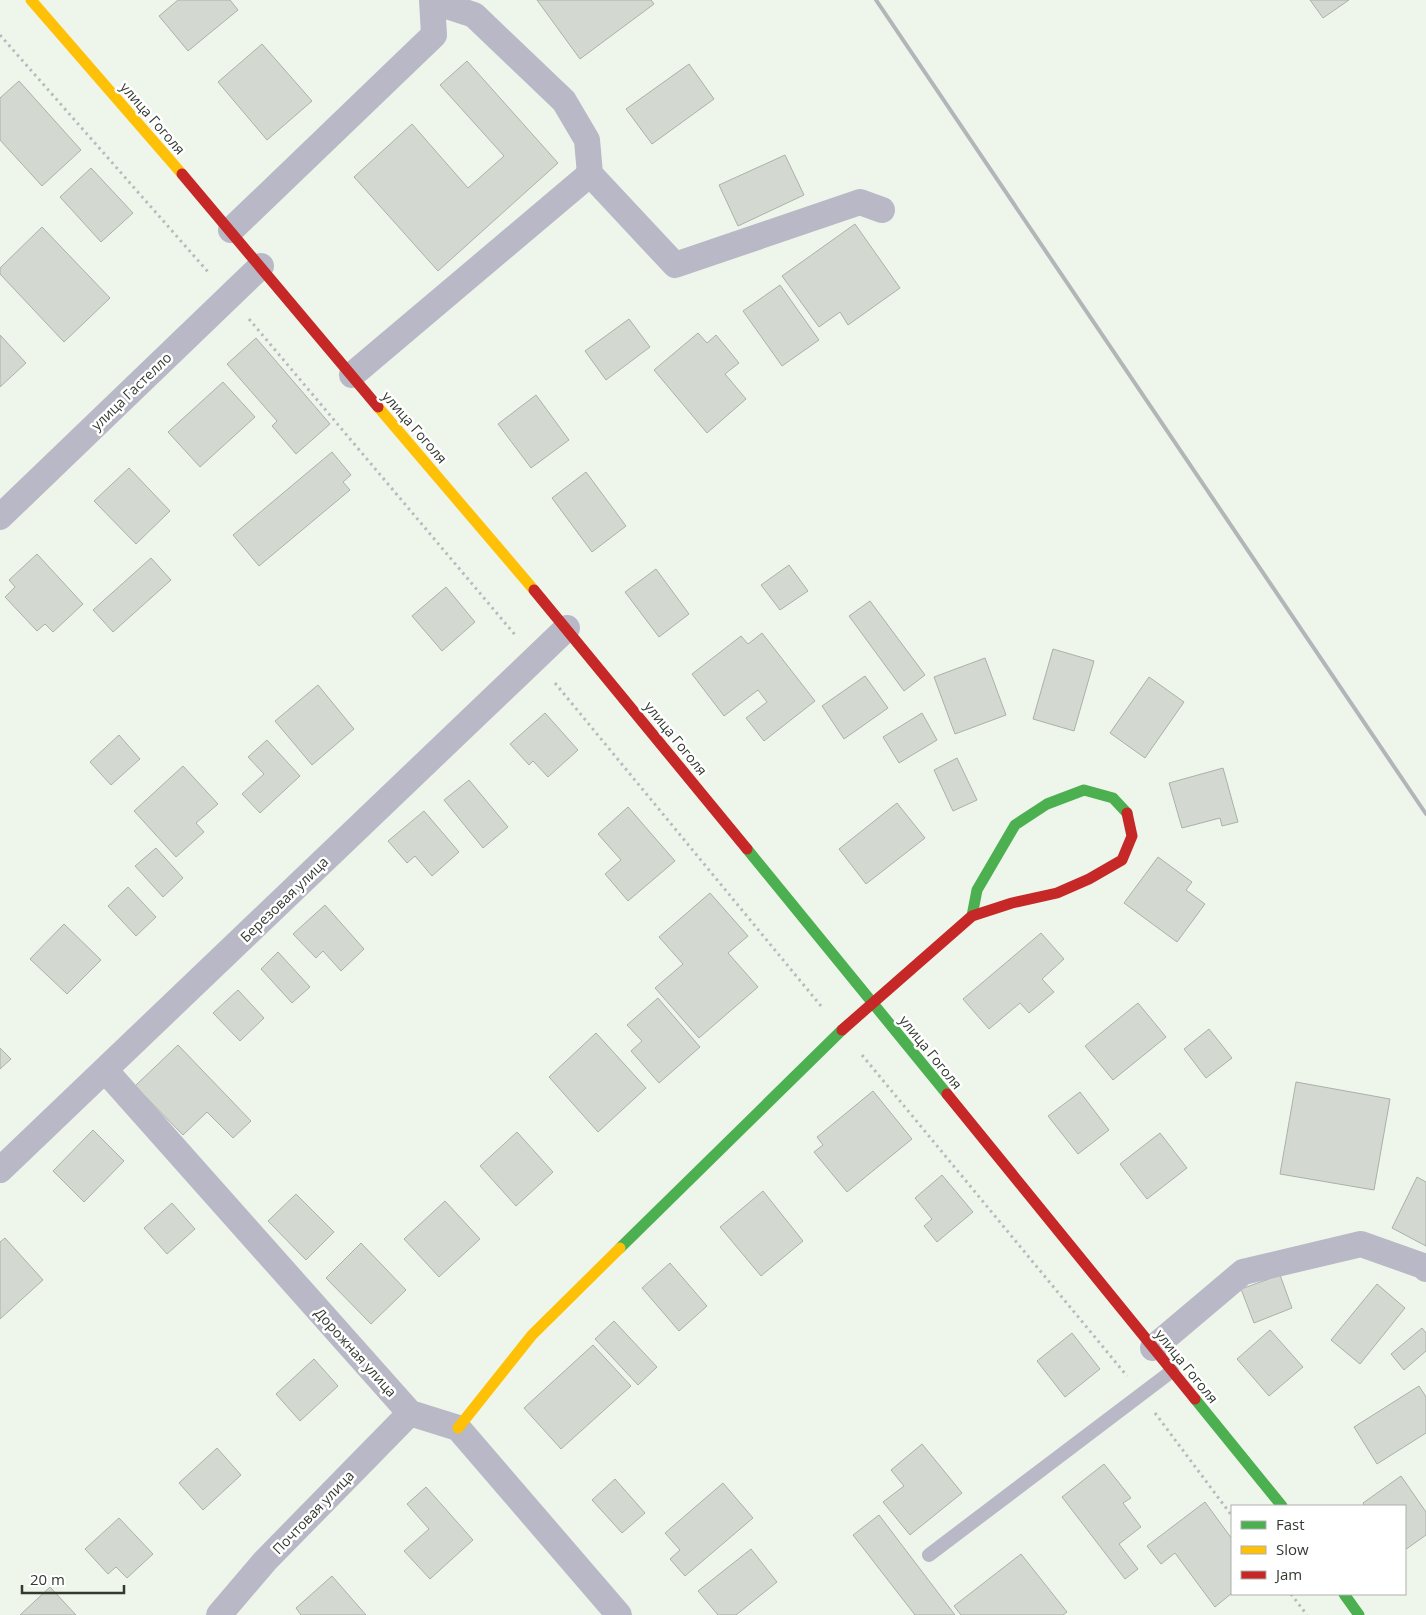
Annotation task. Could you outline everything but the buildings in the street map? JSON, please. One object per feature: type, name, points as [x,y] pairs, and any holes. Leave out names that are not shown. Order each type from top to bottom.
[{"type":"main road","name":"улица Гоголя","points":[[31,0],[231,230],[568,628],[1281,1505]]},
{"type":"main road","points":[[458,1428],[532,1335],[841,1031],[972,916],[1012,903],[1057,893],[1089,879],[1122,860],[1132,836],[1128,814],[1113,798],[1084,790],[1047,804],[1015,825],[978,890],[972,916]]},
{"type":"main road","points":[[1345,1595],[1359,1615]]},
{"type":"street","points":[[231,230],[434,35],[433,1],[474,15],[564,101],[587,140],[590,174],[675,265],[860,202],[882,210]]},
{"type":"street","points":[[352,375],[590,174]]},
{"type":"street","name":"улица Гастелло","points":[[0,516],[261,266]]},
{"type":"street","name":"Березовая улица","points":[[0,1170],[568,628]]},
{"type":"street","name":"Дорожная улица","points":[[105,1070],[410,1413]]},
{"type":"street","points":[[1153,1348],[1243,1272],[1361,1244],[1424,1266],[1426,1269]]},
{"type":"street","points":[[410,1413],[458,1428],[619,1615]]},
{"type":"street","name":"Почтовая улица","points":[[219,1615],[266,1560],[410,1413]]},
{"type":"lane","points":[[928,1555],[1172,1371]]},
{"type":"path","points":[[0,35],[230,296],[535,659],[1141,1395],[1231,1515]]},
{"type":"path","points":[[1292,1595],[1307,1615]]},
{"type":"railway","points":[[876,0],[1426,814]]},
{"type":"traffic: fast","points":[[972,916],[977,890],[1015,825],[1047,804],[1084,790],[1113,798],[1127,813]]},
{"type":"traffic: fast","points":[[747,849],[947,1094]]},
{"type":"traffic: fast","points":[[620,1248],[842,1030]]},
{"type":"traffic: fast","points":[[1195,1399],[1281,1505]]},
{"type":"traffic: fast","points":[[1345,1595],[1359,1615]]},
{"type":"traffic: slow","points":[[31,0],[182,174]]},
{"type":"traffic: slow","points":[[378,407],[534,590]]},
{"type":"traffic: slow","points":[[458,1428],[532,1335],[620,1248]]},
{"type":"traffic: jam","points":[[182,174],[378,407]]},
{"type":"traffic: jam","points":[[534,590],[747,849]]},
{"type":"traffic: jam","points":[[842,1030],[972,916],[1012,903],[1057,893],[1089,879],[1122,860],[1132,836],[1127,813]]},
{"type":"traffic: jam","points":[[947,1094],[1195,1399]]}]
